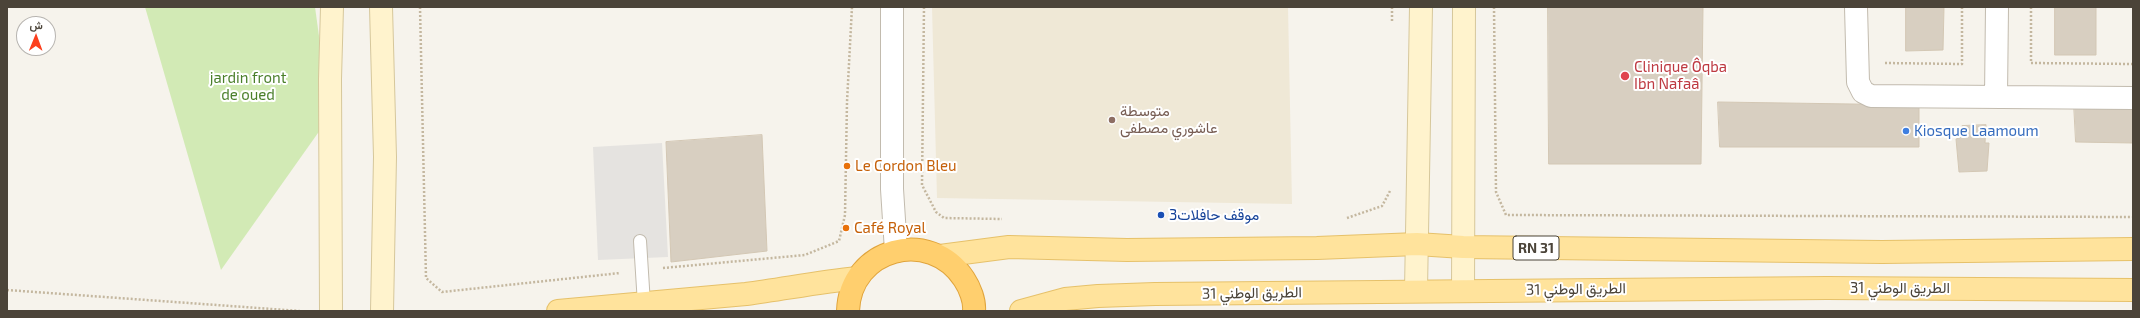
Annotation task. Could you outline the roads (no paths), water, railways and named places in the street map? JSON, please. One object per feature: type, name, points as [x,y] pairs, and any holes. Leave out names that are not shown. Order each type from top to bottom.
[{"type":"highway","points":[[848,311],[849,299],[857,278],[872,262],[888,253],[905,249],[923,250],[940,256],[957,269],[969,287],[974,311]]},
{"type":"main road","points":[[331,311],[330,79],[332,7]]},
{"type":"main road","points":[[381,7],[385,157],[382,311]]},
{"type":"main road","points":[[1416,290],[1421,7]]},
{"type":"main road","points":[[1463,291],[1464,7]]},
{"type":"main road","name":"RN 31","points":[[940,256],[1009,248],[1127,250],[1317,248],[1417,244],[1463,247],[1882,252],[2133,249]]},
{"type":"main road","points":[[558,311],[644,304],[776,290],[812,283],[857,278]]},
{"type":"main road","name":"الطريق الوطني 31","points":[[1021,311],[1066,299],[1098,296],[1416,290],[1463,291],[1827,288],[2133,290]]},
{"type":"street","points":[[892,7],[892,189],[896,251]]},
{"type":"street","points":[[1856,7],[1858,82],[1863,92],[1872,96],[2133,98]]},
{"type":"street","points":[[1996,97],[1997,7]]},
{"type":"lane","points":[[640,241],[644,304]]},
{"type":"lane","points":[[2133,249],[2133,257]]},
{"type":"place","name":"Clinique Ôqba Ibn Nafaâ","points":[[1625,76]]},
{"type":"place","name":"متوسطة عاشوري مصطفى","points":[[1112,120]]},
{"type":"place","name":"Kiosque Laamoum","points":[[1906,131]]},
{"type":"place","name":"Le Cordon Bleu","points":[[847,166]]},
{"type":"place","name":"موقف حافلات3","points":[[1161,215]]},
{"type":"place","name":"Café Royal","points":[[846,228]]},
{"type":"park label","name":"jardin front de oued","points":[[248,86]]}]
